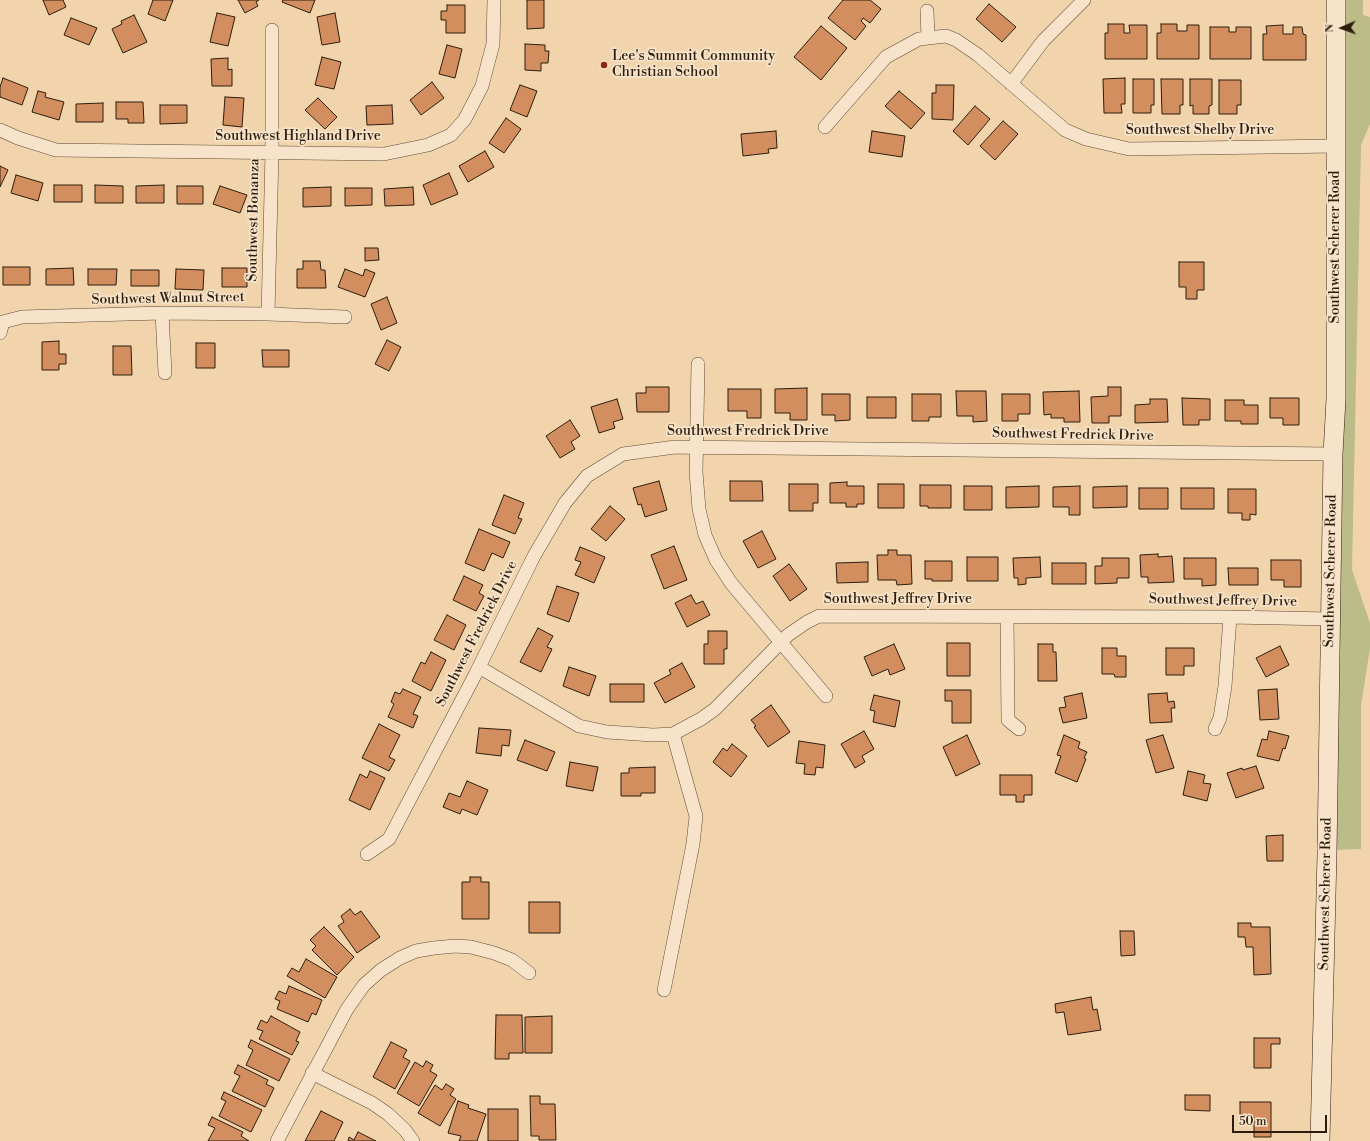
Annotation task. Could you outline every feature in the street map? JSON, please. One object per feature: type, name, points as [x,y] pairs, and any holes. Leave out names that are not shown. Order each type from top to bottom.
[{"type":"main road","name":"Southwest Scherer Road","points":[[1320,1141],[1327,854],[1333,454],[1336,399],[1336,0]]},
{"type":"street","name":"Southwest Highland Drive","points":[[0,130],[18,138],[56,150],[384,154],[428,145],[451,135],[465,119],[482,86],[493,44],[494,0]]},
{"type":"street","points":[[1012,84],[1042,41],[1084,0]]},
{"type":"street","points":[[927,11],[928,38]]},
{"type":"street","name":"Southwest Bonanza","points":[[268,314],[272,153],[272,30]]},
{"type":"street","name":"Southwest Shelby Drive","points":[[825,127],[886,57],[919,39],[946,36],[956,40],[978,55],[1065,130],[1086,139],[1129,149],[1336,146]]},
{"type":"street","points":[[162,313],[165,373]]},
{"type":"street","name":"Southwest Walnut Street","points":[[0,333],[3,322],[22,317],[162,313],[268,314],[345,317]]},
{"type":"street","points":[[698,364],[696,472],[699,509],[705,535],[716,560],[731,583],[826,696]]},
{"type":"street","name":"Southwest Fredrick Drive","points":[[367,854],[389,839],[479,667],[534,556],[565,503],[587,476],[623,454],[675,447],[697,447],[1333,454]]},
{"type":"street","name":"Southwest Jeffrey Drive","points":[[479,667],[579,726],[607,732],[653,735],[673,734],[701,719],[715,709],[788,635],[819,616],[1230,616],[1330,619]]},
{"type":"street","points":[[1007,616],[1008,720],[1019,729]]},
{"type":"street","points":[[1215,729],[1220,718],[1225,686],[1230,616]]},
{"type":"street","points":[[664,990],[693,844],[696,816],[673,734]]},
{"type":"street","points":[[277,1141],[347,1009],[364,985],[381,970],[400,958],[416,951],[455,946],[471,947],[494,953],[512,960],[529,973]]},
{"type":"street","points":[[312,1073],[372,1104],[388,1114],[405,1130],[413,1141]]},
{"type":"green space","points":[[1343,0],[1363,0],[1363,15],[1370,17],[1370,124],[1361,145],[1352,570],[1370,623],[1370,648],[1361,706],[1361,849],[1335,850]]},
{"type":"building","points":[[43,0],[63,0],[66,7],[49,15]]},
{"type":"building","points":[[153,0],[173,0],[165,21],[148,14]]},
{"type":"building","points":[[238,0],[259,0],[256,2],[258,6],[245,13]]},
{"type":"building","points":[[283,0],[315,0],[310,13],[282,2]]},
{"type":"building","points":[[527,0],[544,0],[544,28],[527,29]]},
{"type":"building","points":[[843,0],[870,0],[881,9],[870,23],[863,18],[861,21],[866,26],[855,40],[828,18]]},
{"type":"building","points":[[989,4],[1016,27],[1002,42],[976,19]]},
{"type":"building","points":[[447,5],[465,5],[465,33],[446,33],[446,20],[441,20],[441,11],[447,11]]},
{"type":"building","points":[[217,13],[235,17],[228,46],[210,42]]},
{"type":"building","points":[[335,13],[340,42],[322,45],[317,17]]},
{"type":"building","points":[[134,15],[147,42],[123,53],[112,29],[122,24],[121,21]]},
{"type":"building","points":[[71,18],[97,28],[89,45],[64,35]]},
{"type":"building","points":[[1108,24],[1124,24],[1124,33],[1130,33],[1129,25],[1147,25],[1147,59],[1105,59],[1105,33],[1108,33]]},
{"type":"building","points":[[1161,24],[1177,24],[1177,31],[1187,31],[1187,25],[1199,25],[1199,59],[1157,59],[1157,33],[1161,33]]},
{"type":"building","points":[[1283,25],[1283,34],[1293,34],[1293,27],[1302,27],[1303,34],[1306,35],[1306,60],[1263,60],[1263,34],[1267,34],[1266,26]]},
{"type":"building","points":[[821,26],[847,48],[821,80],[794,57]]},
{"type":"building","points":[[1210,27],[1229,27],[1229,32],[1236,32],[1236,27],[1251,27],[1251,59],[1210,59]]},
{"type":"building","points":[[525,44],[545,45],[545,51],[549,51],[548,63],[541,63],[541,71],[525,70]]},
{"type":"building","points":[[447,45],[462,49],[455,78],[439,74]]},
{"type":"building","points":[[322,57],[341,62],[334,89],[315,85]]},
{"type":"building","points":[[228,58],[228,70],[232,69],[232,86],[212,86],[211,59]]},
{"type":"building","points":[[3,78],[28,88],[22,105],[0,97],[0,87]]},
{"type":"building","points":[[1125,78],[1125,104],[1121,104],[1122,113],[1104,113],[1103,79]]},
{"type":"building","points":[[1133,79],[1154,79],[1154,105],[1151,105],[1151,113],[1133,113]]},
{"type":"building","points":[[1161,79],[1183,79],[1183,105],[1180,105],[1180,114],[1162,114]]},
{"type":"building","points":[[1190,79],[1212,79],[1212,105],[1209,106],[1209,114],[1193,114],[1193,105],[1190,106]]},
{"type":"building","points":[[1219,80],[1241,80],[1241,105],[1237,105],[1237,114],[1219,114]]},
{"type":"building","points":[[432,82],[444,98],[421,115],[410,100]]},
{"type":"building","points":[[520,85],[537,91],[527,117],[510,110]]},
{"type":"building","points":[[936,85],[954,85],[953,120],[932,119],[932,93],[936,93]]},
{"type":"building","points":[[38,91],[46,93],[45,97],[64,102],[59,120],[32,112]]},
{"type":"building","points":[[899,91],[925,113],[911,129],[885,106]]},
{"type":"building","points":[[225,97],[244,98],[242,127],[223,125]]},
{"type":"building","points":[[318,98],[337,117],[325,129],[305,110]]},
{"type":"building","points":[[116,102],[143,102],[144,123],[128,123],[128,119],[116,119]]},
{"type":"building","points":[[103,103],[103,122],[76,122],[76,104]]},
{"type":"building","points":[[160,105],[187,105],[187,123],[160,124]]},
{"type":"building","points":[[392,105],[393,124],[367,125],[366,106]]},
{"type":"building","points":[[975,106],[990,119],[968,145],[953,131]]},
{"type":"building","points":[[506,118],[521,129],[504,153],[489,143]]},
{"type":"building","points":[[1003,121],[1018,134],[995,160],[980,146]]},
{"type":"building","points":[[776,131],[777,148],[768,149],[769,153],[743,156],[741,134]]},
{"type":"building","points":[[872,131],[905,136],[902,157],[869,152]]},
{"type":"building","points":[[485,151],[494,167],[468,182],[459,166]]},
{"type":"building","points":[[0,166],[8,170],[0,187]]},
{"type":"building","points":[[449,173],[458,194],[431,205],[423,185]]},
{"type":"building","points":[[16,175],[43,183],[38,201],[11,193]]},
{"type":"building","points":[[54,185],[82,185],[82,202],[54,202]]},
{"type":"building","points":[[95,185],[123,186],[123,203],[95,203]]},
{"type":"building","points":[[164,185],[164,203],[136,203],[136,186]]},
{"type":"building","points":[[177,186],[203,186],[203,204],[177,204]]},
{"type":"building","points":[[220,186],[247,195],[240,213],[213,204]]},
{"type":"building","points":[[331,187],[331,206],[303,207],[303,188]]},
{"type":"building","points":[[413,187],[414,205],[385,206],[384,189]]},
{"type":"building","points":[[345,188],[372,188],[372,205],[345,206]]},
{"type":"building","points":[[365,248],[378,248],[379,260],[365,261]]},
{"type":"building","points":[[303,261],[320,261],[321,270],[325,270],[326,288],[297,288],[297,269],[303,269]]},
{"type":"building","points":[[1179,262],[1204,262],[1204,290],[1197,290],[1197,299],[1186,299],[1186,287],[1179,287]]},
{"type":"building","points":[[3,267],[30,267],[30,285],[3,285]]},
{"type":"building","points":[[73,268],[74,285],[46,285],[46,269]]},
{"type":"building","points":[[222,268],[247,268],[247,287],[222,287]]},
{"type":"building","points":[[88,269],[117,269],[116,285],[88,285]]},
{"type":"building","points":[[176,269],[204,270],[203,290],[175,289]]},
{"type":"building","points":[[345,269],[363,276],[365,269],[375,273],[365,297],[338,287]]},
{"type":"building","points":[[131,270],[159,270],[159,286],[131,286]]},
{"type":"building","points":[[387,297],[397,323],[381,330],[371,304]]},
{"type":"building","points":[[387,340],[401,347],[389,371],[375,364]]},
{"type":"building","points":[[59,341],[59,354],[66,354],[66,364],[59,364],[59,370],[42,370],[42,342]]},
{"type":"building","points":[[196,343],[215,343],[215,368],[196,368]]},
{"type":"building","points":[[113,346],[131,346],[132,375],[113,375]]},
{"type":"building","points":[[262,350],[289,350],[289,367],[263,367]]},
{"type":"building","points":[[646,387],[669,387],[669,412],[637,412],[636,393],[646,393]]},
{"type":"building","points":[[1108,387],[1121,387],[1121,416],[1109,416],[1109,423],[1092,423],[1091,397],[1108,396]]},
{"type":"building","points":[[807,388],[807,420],[790,420],[790,413],[775,413],[775,389]]},
{"type":"building","points":[[728,389],[761,389],[761,418],[747,418],[747,411],[728,411]]},
{"type":"building","points":[[956,391],[986,391],[987,421],[973,422],[973,416],[957,416]]},
{"type":"building","points":[[1079,391],[1080,422],[1064,422],[1064,418],[1051,418],[1051,414],[1044,415],[1043,392]]},
{"type":"building","points":[[822,394],[850,394],[850,420],[835,421],[835,415],[822,415]]},
{"type":"building","points":[[912,394],[941,394],[941,417],[929,417],[929,421],[912,421]]},
{"type":"building","points":[[1002,394],[1030,394],[1030,414],[1018,414],[1018,421],[1002,421]]},
{"type":"building","points":[[867,397],[896,397],[896,418],[867,418]]},
{"type":"building","points":[[1182,398],[1210,399],[1210,420],[1199,420],[1199,425],[1183,425]]},
{"type":"building","points":[[1270,398],[1299,398],[1299,425],[1283,425],[1283,418],[1270,418]]},
{"type":"building","points":[[617,399],[623,419],[613,422],[615,428],[599,433],[591,407]]},
{"type":"building","points":[[1150,399],[1167,399],[1168,422],[1135,423],[1135,405],[1150,404]]},
{"type":"building","points":[[1225,400],[1244,400],[1244,405],[1258,405],[1258,424],[1241,424],[1241,421],[1225,421]]},
{"type":"building","points":[[570,420],[580,436],[571,442],[575,449],[560,458],[546,436]]},
{"type":"building","points":[[659,481],[667,510],[645,517],[641,504],[638,505],[633,488]]},
{"type":"building","points":[[730,481],[762,481],[763,501],[730,501]]},
{"type":"building","points":[[847,482],[847,486],[864,486],[864,504],[857,504],[857,507],[846,507],[846,503],[830,503],[830,483]]},
{"type":"building","points":[[789,484],[818,484],[818,503],[813,503],[813,511],[789,511]]},
{"type":"building","points":[[878,484],[904,484],[904,508],[878,508]]},
{"type":"building","points":[[920,485],[951,485],[951,508],[928,508],[928,506],[920,506]]},
{"type":"building","points":[[964,486],[992,486],[992,510],[964,510]]},
{"type":"building","points":[[1039,486],[1039,507],[1006,508],[1006,487]]},
{"type":"building","points":[[1080,486],[1080,515],[1069,515],[1069,507],[1053,507],[1053,487]]},
{"type":"building","points":[[1127,486],[1127,507],[1093,508],[1093,487]]},
{"type":"building","points":[[1139,488],[1168,488],[1168,509],[1139,509]]},
{"type":"building","points":[[1181,488],[1214,488],[1214,509],[1181,509]]},
{"type":"building","points":[[1228,489],[1256,489],[1256,515],[1250,514],[1250,520],[1242,520],[1242,513],[1228,513]]},
{"type":"building","points":[[504,495],[524,503],[518,518],[522,519],[515,534],[492,525]]},
{"type":"building","points":[[610,506],[625,519],[606,541],[591,529]]},
{"type":"building","points":[[479,529],[510,542],[503,558],[492,553],[484,571],[465,563]]},
{"type":"building","points":[[762,531],[776,559],[758,568],[743,541]]},
{"type":"building","points":[[674,546],[687,580],[664,589],[651,555]]},
{"type":"building","points":[[580,547],[605,557],[594,583],[575,575],[581,562],[575,560]]},
{"type":"building","points":[[888,550],[897,550],[897,555],[911,555],[912,584],[897,585],[896,580],[878,580],[877,555],[888,555]]},
{"type":"building","points":[[1158,554],[1158,557],[1172,556],[1174,582],[1148,583],[1148,577],[1141,577],[1140,555]]},
{"type":"building","points":[[967,557],[998,557],[998,581],[967,581]]},
{"type":"building","points":[[1040,557],[1041,577],[1026,578],[1026,584],[1018,585],[1018,578],[1014,578],[1013,558]]},
{"type":"building","points":[[1102,558],[1129,558],[1129,578],[1117,578],[1117,583],[1095,584],[1095,566],[1102,566]]},
{"type":"building","points":[[1184,558],[1216,558],[1216,585],[1202,586],[1202,579],[1184,579]]},
{"type":"building","points":[[1271,560],[1301,560],[1301,587],[1284,587],[1284,580],[1271,580]]},
{"type":"building","points":[[925,561],[952,561],[952,581],[932,581],[932,579],[925,579]]},
{"type":"building","points":[[868,562],[868,582],[837,583],[836,563]]},
{"type":"building","points":[[1052,563],[1086,563],[1086,584],[1052,584]]},
{"type":"building","points":[[789,564],[807,589],[790,601],[773,576]]},
{"type":"building","points":[[1228,568],[1258,568],[1258,585],[1229,585]]},
{"type":"building","points":[[464,576],[483,585],[479,593],[484,596],[476,611],[453,600]]},
{"type":"building","points":[[557,586],[579,593],[569,622],[547,614]]},
{"type":"building","points":[[691,595],[696,604],[703,601],[710,615],[687,627],[675,603]]},
{"type":"building","points":[[447,615],[466,625],[454,650],[434,640]]},
{"type":"building","points":[[538,628],[553,636],[547,647],[552,649],[541,672],[520,662]]},
{"type":"building","points":[[708,631],[727,631],[727,649],[724,649],[724,664],[704,664],[704,644],[708,644]]},
{"type":"building","points":[[947,643],[970,643],[970,676],[947,676]]},
{"type":"building","points":[[894,644],[905,669],[890,675],[888,669],[872,676],[864,657]]},
{"type":"building","points":[[1038,644],[1053,644],[1053,652],[1056,652],[1057,681],[1038,681]]},
{"type":"building","points":[[1280,646],[1289,665],[1266,677],[1256,658]]},
{"type":"building","points":[[1102,648],[1117,648],[1117,656],[1126,656],[1126,677],[1115,677],[1114,674],[1102,674]]},
{"type":"building","points":[[1166,648],[1194,648],[1194,666],[1184,666],[1184,675],[1166,675]]},
{"type":"building","points":[[431,652],[446,660],[431,691],[412,681],[421,662],[425,664]]},
{"type":"building","points":[[682,663],[695,687],[665,703],[654,683],[671,674],[669,670]]},
{"type":"building","points":[[569,667],[596,676],[589,696],[563,686]]},
{"type":"building","points":[[610,684],[644,684],[644,702],[610,702]]},
{"type":"building","points":[[403,689],[421,697],[413,714],[418,716],[413,728],[388,717],[394,704],[391,702],[395,692],[400,694]]},
{"type":"building","points":[[1277,689],[1279,719],[1260,720],[1258,690]]},
{"type":"building","points":[[945,690],[971,690],[971,723],[952,723],[952,701],[945,701]]},
{"type":"building","points":[[1082,693],[1087,718],[1063,723],[1059,708],[1066,707],[1064,697]]},
{"type":"building","points":[[1167,693],[1168,702],[1174,701],[1175,708],[1171,708],[1172,722],[1150,723],[1148,694]]},
{"type":"building","points":[[874,695],[900,701],[895,727],[873,722],[875,711],[870,710]]},
{"type":"building","points":[[771,705],[790,732],[768,747],[751,720]]},
{"type":"building","points":[[379,724],[400,735],[389,757],[395,760],[389,771],[362,758]]},
{"type":"building","points":[[479,728],[511,730],[509,746],[502,745],[501,756],[476,753]]},
{"type":"building","points":[[864,731],[874,749],[862,756],[865,762],[855,768],[841,744]]},
{"type":"building","points":[[1269,731],[1289,736],[1279,761],[1257,756],[1262,739],[1267,740]]},
{"type":"building","points":[[967,735],[980,764],[956,776],[943,747]]},
{"type":"building","points":[[1064,735],[1080,742],[1078,748],[1087,752],[1084,758],[1086,759],[1077,782],[1055,773],[1061,756],[1057,755]]},
{"type":"building","points":[[1163,735],[1174,768],[1156,773],[1146,740]]},
{"type":"building","points":[[525,740],[555,752],[547,771],[517,760]]},
{"type":"building","points":[[799,741],[825,745],[823,768],[816,767],[815,775],[804,774],[805,764],[796,763]]},
{"type":"building","points":[[732,744],[747,756],[731,777],[713,762],[723,748],[727,751]]},
{"type":"building","points":[[570,762],[598,767],[593,791],[566,786]]},
{"type":"building","points":[[1256,766],[1264,788],[1236,798],[1227,773],[1242,768],[1243,770]]},
{"type":"building","points":[[655,767],[655,793],[641,793],[641,796],[621,796],[621,773],[629,773],[629,768]]},
{"type":"building","points":[[370,771],[385,778],[370,810],[349,800],[360,774],[367,778]]},
{"type":"building","points":[[1188,771],[1205,775],[1203,783],[1211,784],[1207,801],[1183,795]]},
{"type":"building","points":[[1000,775],[1032,775],[1032,795],[1024,795],[1024,802],[1016,802],[1016,795],[1000,795]]},
{"type":"building","points":[[467,781],[488,790],[477,815],[462,809],[460,814],[443,807],[449,793],[460,797]]},
{"type":"building","points":[[1283,835],[1283,861],[1267,861],[1266,836]]},
{"type":"building","points":[[470,877],[481,877],[481,882],[489,882],[489,919],[462,919],[462,882],[470,882]]},
{"type":"building","points":[[529,902],[560,902],[560,933],[529,933]]},
{"type":"building","points":[[350,909],[355,915],[361,911],[380,937],[357,953],[338,926],[344,922],[341,916]]},
{"type":"building","points":[[1238,923],[1251,923],[1251,927],[1270,927],[1271,974],[1254,975],[1253,947],[1246,947],[1245,937],[1238,937]]},
{"type":"building","points":[[324,927],[354,957],[337,975],[312,950],[316,946],[310,940]]},
{"type":"building","points":[[1120,931],[1134,931],[1135,955],[1121,956]]},
{"type":"building","points":[[306,959],[337,977],[325,998],[287,976],[292,968],[299,972]]},
{"type":"building","points":[[289,986],[322,1000],[316,1015],[312,1013],[308,1022],[277,1009],[280,1001],[275,999],[279,991],[286,994]]},
{"type":"building","points":[[1091,997],[1093,1010],[1097,1009],[1101,1030],[1068,1035],[1064,1012],[1056,1013],[1055,1004]]},
{"type":"building","points":[[496,1015],[522,1015],[523,1053],[509,1053],[509,1059],[495,1059]]},
{"type":"building","points":[[271,1016],[300,1032],[296,1041],[299,1042],[292,1055],[259,1039],[263,1031],[257,1029],[261,1020],[267,1023]]},
{"type":"building","points":[[552,1016],[552,1053],[525,1053],[525,1017]]},
{"type":"building","points":[[1254,1038],[1280,1038],[1280,1044],[1271,1044],[1271,1068],[1254,1068]]},
{"type":"building","points":[[251,1040],[290,1059],[279,1081],[246,1065],[253,1050],[248,1047]]},
{"type":"building","points":[[391,1042],[407,1050],[403,1057],[410,1061],[395,1089],[373,1077]]},
{"type":"building","points":[[426,1061],[433,1065],[430,1071],[437,1075],[419,1106],[397,1093],[415,1062],[423,1067]]},
{"type":"building","points":[[238,1065],[268,1080],[266,1084],[274,1088],[265,1107],[232,1091],[240,1076],[234,1073]]},
{"type":"building","points":[[446,1084],[454,1089],[450,1095],[456,1099],[440,1126],[418,1113],[435,1085],[442,1090]]},
{"type":"building","points":[[224,1092],[262,1110],[251,1132],[219,1116],[226,1101],[221,1099]]},
{"type":"building","points":[[1185,1095],[1210,1095],[1210,1111],[1185,1110]]},
{"type":"building","points":[[530,1096],[540,1096],[540,1104],[555,1104],[556,1140],[539,1140],[539,1136],[531,1136]]},
{"type":"building","points":[[458,1101],[469,1105],[468,1108],[486,1114],[477,1141],[459,1141],[461,1136],[448,1133]]},
{"type":"building","points":[[1240,1102],[1271,1102],[1271,1137],[1254,1137],[1254,1117],[1240,1117]]},
{"type":"building","points":[[488,1109],[518,1109],[518,1141],[488,1141]]},
{"type":"building","points":[[321,1111],[343,1122],[334,1141],[305,1141]]},
{"type":"building","points":[[212,1117],[243,1132],[241,1136],[249,1141],[208,1141],[215,1128],[208,1125]]},
{"type":"building","points":[[358,1132],[376,1141],[348,1141],[349,1137],[354,1140]]},
{"type":"place","name":"Lee's Summit Community Christian School","points":[[604,65]]}]
